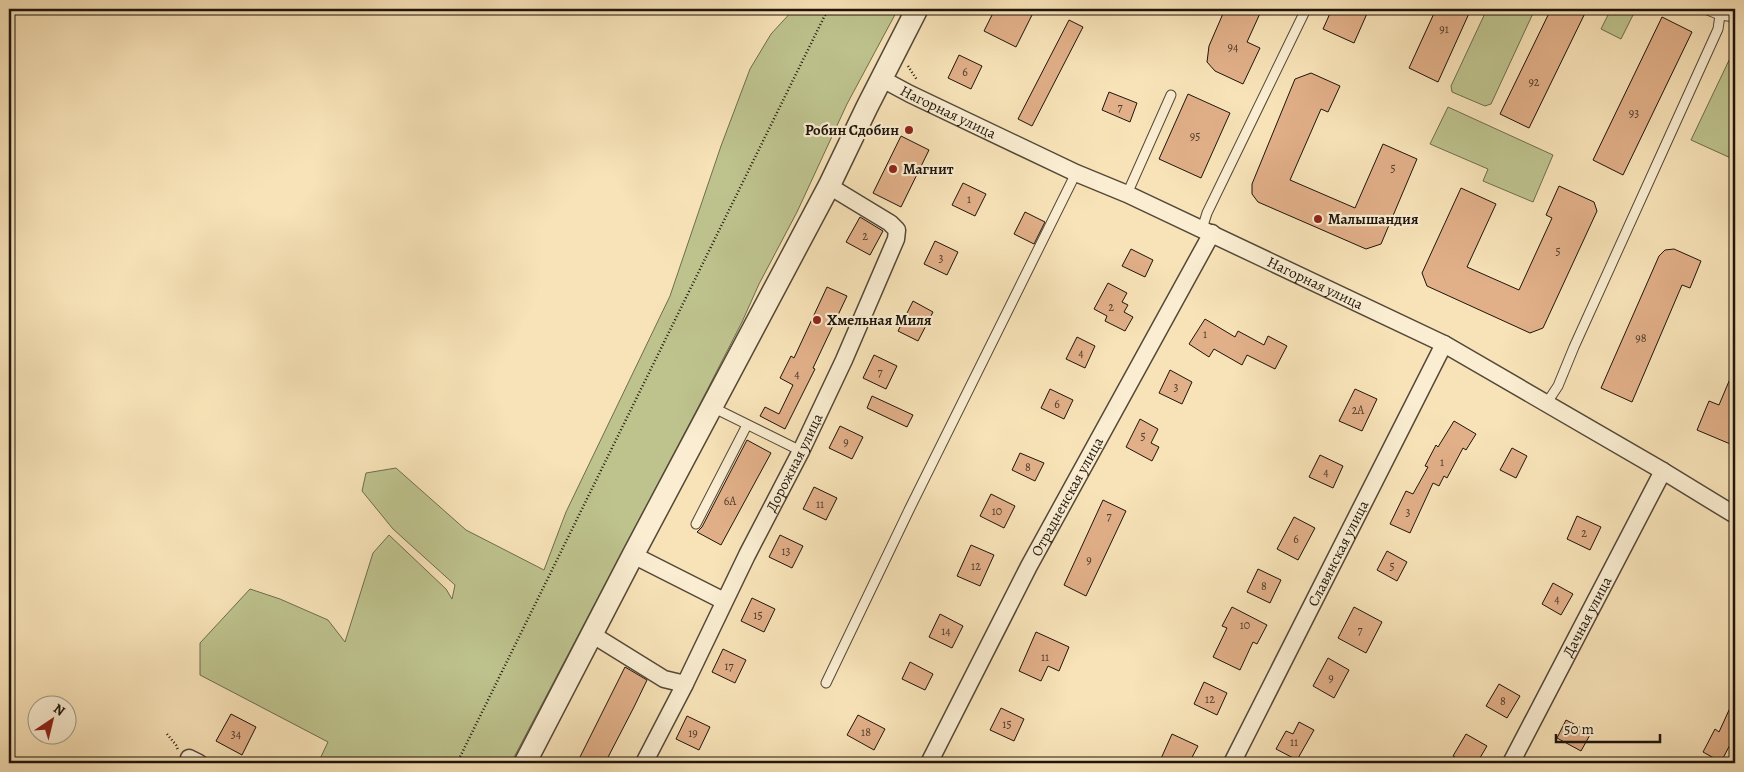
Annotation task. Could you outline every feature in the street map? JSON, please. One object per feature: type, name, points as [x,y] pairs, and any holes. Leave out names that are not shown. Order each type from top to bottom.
[{"type":"street","points":[[525,763],[829,186],[917,9]]},
{"type":"street","name":"Нагорная улица","points":[[882,79],[1076,173],[1207,231],[1444,344],[1735,515]]},
{"type":"street","name":"Дорожная улица","points":[[644,763],[686,684],[724,601],[801,451],[844,360],[896,239],[897,230],[890,222],[829,186]]},
{"type":"street","name":"Отрадненская улица","points":[[929,763],[1029,566],[1207,231]]},
{"type":"street","name":"Славянская улица","points":[[1232,763],[1444,344]]},
{"type":"street","name":"Дачная улица","points":[[1511,763],[1663,471]]},
{"type":"street","points":[[633,555],[724,601]]},
{"type":"street","points":[[593,635],[664,678],[686,684]]},
{"type":"lane","points":[[1207,231],[1207,213],[1306,9]]},
{"type":"lane","points":[[1705,9],[1720,15],[1735,17]]},
{"type":"lane","points":[[1546,404],[1558,386],[1718,30],[1720,15]]},
{"type":"lane","points":[[1127,194],[1171,95]]},
{"type":"lane","points":[[826,683],[909,510],[1076,173]]},
{"type":"lane","points":[[712,407],[801,451]]},
{"type":"lane","points":[[696,524],[747,425]]},
{"type":"path","points":[[457,763],[828,9]]},
{"type":"path","points":[[908,63],[911,72],[920,83]]},
{"type":"path","points":[[166,734],[189,758]]},
{"type":"green space","points":[[794,9],[898,9],[847,104],[797,212],[702,400],[511,763],[318,763],[328,742],[200,675],[200,643],[250,589],[280,599],[328,620],[345,642],[373,553],[389,535],[446,589],[452,599],[455,585],[393,529],[362,491],[366,473],[396,468],[466,530],[544,570],[566,512],[670,296],[721,146],[750,69],[771,34]]},
{"type":"green space","points":[[1487,9],[1535,9],[1491,104],[1485,106],[1452,92],[1451,86]]},
{"type":"green space","points":[[1611,9],[1636,9],[1621,39],[1601,29]]},
{"type":"green space","points":[[1732,54],[1735,55],[1735,155],[1733,159],[1691,140]]},
{"type":"green space","points":[[1448,107],[1553,155],[1533,202],[1483,181],[1488,169],[1430,144]]},
{"type":"building","points":[[995,9],[1035,9],[1016,47],[984,31]]},
{"type":"building","points":[[1225,9],[1262,9],[1247,42],[1260,48],[1243,84],[1215,71],[1207,62],[1209,46]]},
{"type":"building","points":[[1332,9],[1369,9],[1354,43],[1323,29]]},
{"type":"building","points":[[1436,9],[1471,9],[1438,82],[1409,68]]},
{"type":"building","points":[[1551,9],[1587,9],[1529,128],[1500,114]]},
{"type":"building","points":[[1662,17],[1692,32],[1623,175],[1593,160]]},
{"type":"building","points":[[1069,20],[1083,27],[1032,126],[1018,119]]},
{"type":"building","points":[[959,55],[982,66],[971,89],[948,78]]},
{"type":"building","points":[[1311,73],[1340,86],[1328,112],[1321,109],[1290,180],[1355,208],[1383,144],[1417,159],[1381,244],[1366,249],[1258,202],[1252,194],[1252,184],[1295,79]]},
{"type":"building","points":[[1109,92],[1137,103],[1130,122],[1102,110]]},
{"type":"building","points":[[1188,94],[1230,113],[1201,178],[1159,159]]},
{"type":"building","points":[[901,136],[929,150],[901,207],[873,193]]},
{"type":"building","points":[[963,183],[986,194],[975,216],[952,205]]},
{"type":"building","points":[[1559,186],[1594,202],[1597,211],[1543,328],[1530,333],[1427,286],[1422,273],[1461,188],[1496,204],[1467,267],[1519,290],[1552,218],[1546,215]]},
{"type":"building","points":[[1025,212],[1045,222],[1034,244],[1014,234]]},
{"type":"building","points":[[860,217],[883,231],[870,255],[846,242]]},
{"type":"building","points":[[935,241],[958,252],[947,275],[924,264]]},
{"type":"building","points":[[1131,249],[1153,260],[1145,277],[1122,266]]},
{"type":"building","points":[[1674,249],[1701,261],[1690,288],[1682,285],[1632,402],[1601,388],[1659,256],[1665,250]]},
{"type":"building","points":[[1108,283],[1127,293],[1122,302],[1128,305],[1124,312],[1133,317],[1125,331],[1105,321],[1107,316],[1094,309]]},
{"type":"building","points":[[827,287],[847,296],[813,368],[815,369],[785,429],[760,416],[765,407],[779,414],[793,385],[780,378],[791,356],[794,358]]},
{"type":"building","points":[[913,301],[933,312],[918,341],[898,331]]},
{"type":"building","points":[[1205,319],[1235,337],[1238,331],[1264,345],[1268,336],[1287,346],[1275,369],[1247,355],[1242,365],[1214,349],[1209,357],[1189,344]]},
{"type":"building","points":[[1077,337],[1095,346],[1085,368],[1066,359]]},
{"type":"building","points":[[874,355],[897,366],[886,389],[863,378]]},
{"type":"building","points":[[1735,367],[1735,446],[1697,430],[1709,401],[1719,405]]},
{"type":"building","points":[[1170,370],[1192,382],[1182,404],[1159,393]]},
{"type":"building","points":[[1050,389],[1073,400],[1064,419],[1041,408]]},
{"type":"building","points":[[1355,389],[1377,399],[1362,431],[1339,421]]},
{"type":"building","points":[[872,396],[913,415],[907,427],[867,408]]},
{"type":"building","points":[[1140,419],[1158,429],[1151,443],[1159,447],[1152,461],[1126,447]]},
{"type":"building","points":[[1454,421],[1476,434],[1466,450],[1463,448],[1447,478],[1444,476],[1439,486],[1433,483],[1410,533],[1390,524],[1406,491],[1413,494],[1428,467],[1425,466],[1436,445],[1438,447]]},
{"type":"building","points":[[840,426],[863,437],[852,459],[829,448]]},
{"type":"building","points":[[747,440],[771,453],[721,545],[697,532],[702,527]]},
{"type":"building","points":[[1512,448],[1527,456],[1516,478],[1500,470]]},
{"type":"building","points":[[1020,453],[1044,463],[1035,481],[1012,470]]},
{"type":"building","points":[[1320,455],[1343,466],[1333,488],[1309,477]]},
{"type":"building","points":[[814,487],[837,498],[826,520],[803,509]]},
{"type":"building","points":[[991,494],[1015,506],[1004,528],[980,516]]},
{"type":"building","points":[[1103,500],[1126,511],[1086,596],[1064,585]]},
{"type":"building","points":[[1577,516],[1601,527],[1590,550],[1567,539]]},
{"type":"building","points":[[1294,517],[1315,528],[1298,560],[1277,549]]},
{"type":"building","points":[[780,535],[803,546],[792,568],[769,557]]},
{"type":"building","points":[[971,545],[994,555],[980,586],[957,576]]},
{"type":"building","points":[[1387,551],[1407,562],[1397,581],[1377,570]]},
{"type":"building","points":[[1258,569],[1281,580],[1270,603],[1247,592]]},
{"type":"building","points":[[1553,583],[1573,594],[1561,615],[1542,604]]},
{"type":"building","points":[[752,598],[775,609],[764,632],[741,621]]},
{"type":"building","points":[[1232,607],[1267,625],[1257,644],[1253,642],[1240,670],[1213,657],[1227,628],[1222,626]]},
{"type":"building","points":[[1354,607],[1382,622],[1366,653],[1338,638]]},
{"type":"building","points":[[940,614],[963,626],[952,648],[929,637]]},
{"type":"building","points":[[1036,632],[1069,647],[1059,671],[1048,666],[1041,681],[1019,671]]},
{"type":"building","points":[[723,649],[746,660],[735,683],[712,672]]},
{"type":"building","points":[[1328,658],[1349,670],[1334,698],[1313,686]]},
{"type":"building","points":[[910,662],[933,674],[925,690],[902,679]]},
{"type":"building","points":[[625,667],[647,680],[634,707],[605,763],[577,763]]},
{"type":"building","points":[[1204,682],[1227,693],[1217,715],[1194,704]]},
{"type":"building","points":[[1499,684],[1520,696],[1507,718],[1486,706]]},
{"type":"building","points":[[1735,697],[1735,735],[1721,762],[1703,752],[1715,729],[1719,732]]},
{"type":"building","points":[[1001,708],[1024,719],[1014,741],[990,730]]},
{"type":"building","points":[[231,714],[256,727],[242,755],[216,741]]},
{"type":"building","points":[[858,715],[885,729],[874,750],[847,735]]},
{"type":"building","points":[[687,716],[710,727],[699,750],[676,739]]},
{"type":"building","points":[[1566,720],[1591,733],[1581,751],[1557,738]]},
{"type":"building","points":[[1299,722],[1314,730],[1297,760],[1276,749],[1286,731],[1293,734]]},
{"type":"building","points":[[1172,734],[1198,746],[1189,763],[1159,763]]},
{"type":"building","points":[[1466,734],[1487,746],[1477,763],[1466,763],[1453,756]]},
{"type":"place","name":"Робин Сдобин","points":[[909,130]]},
{"type":"place","name":"Магнит","points":[[893,169]]},
{"type":"place","name":"Малышандия","points":[[1318,219]]},
{"type":"place","name":"Хмельная Миля","points":[[817,320]]}]
